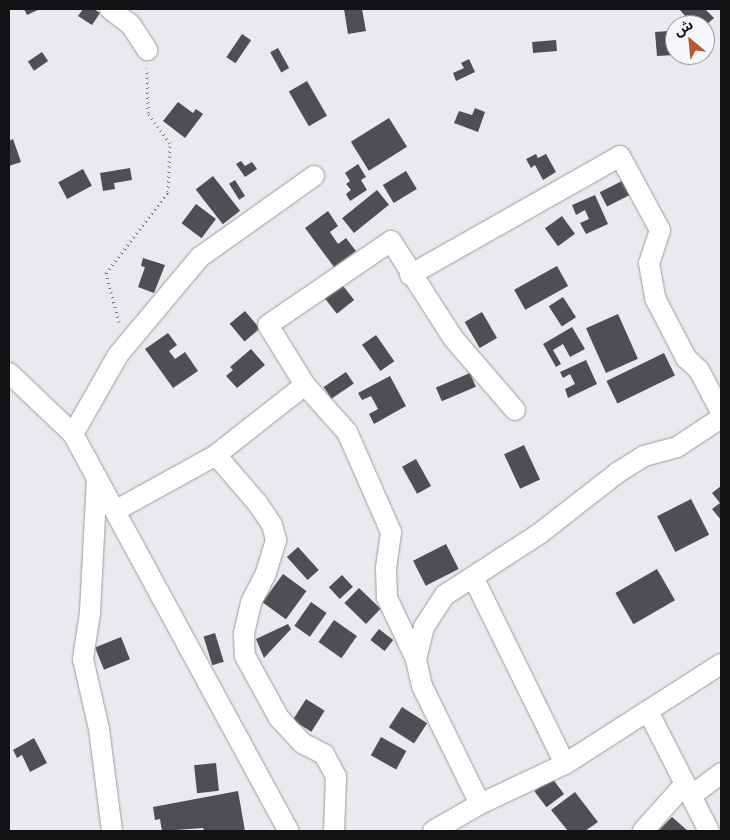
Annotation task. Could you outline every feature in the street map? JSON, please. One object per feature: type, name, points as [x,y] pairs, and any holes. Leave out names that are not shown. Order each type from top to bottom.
[{"type":"street","points":[[110,9],[131,25],[147,50]]},
{"type":"street","points":[[410,275],[620,156],[660,230],[649,263],[655,298],[686,358],[699,370],[721,412]]},
{"type":"street","points":[[73,434],[125,347],[200,257],[314,176]]},
{"type":"street","points":[[480,804],[422,686],[416,659],[387,598],[386,568],[390,532],[347,432],[305,385],[268,325],[391,241],[410,275],[453,338],[516,410]]},
{"type":"street","points":[[10,376],[73,434],[289,831]]},
{"type":"street","points":[[115,511],[216,455],[305,385]]},
{"type":"street","points":[[416,659],[424,627],[445,595],[539,534],[637,460],[677,446],[721,418]]},
{"type":"street","points":[[216,455],[258,504],[272,525],[276,540],[265,575],[251,603],[244,633],[245,656],[279,718],[302,743],[324,754],[336,777],[334,831]]},
{"type":"street","points":[[97,478],[90,613],[83,659],[102,746],[112,831]]},
{"type":"street","points":[[473,577],[565,764]]},
{"type":"street","points":[[433,831],[480,804],[565,764],[721,664]]},
{"type":"street","points":[[648,711],[709,831]]},
{"type":"street","points":[[643,831],[688,790],[721,773]]},
{"type":"path","points":[[125,347],[106,273],[168,192],[170,143],[148,113],[147,50]]},
{"type":"building","points":[[24,9],[40,9],[27,15]]},
{"type":"building","points":[[83,9],[94,9],[100,13],[92,25],[78,16]]},
{"type":"building","points":[[344,9],[362,9],[366,31],[348,34]]},
{"type":"building","points":[[679,9],[705,9],[711,15],[684,15]]},
{"type":"building","points":[[665,31],[665,56],[657,56],[655,32]]},
{"type":"building","points":[[242,34],[251,40],[235,63],[226,57]]},
{"type":"building","points":[[556,40],[557,51],[533,53],[532,42]]},
{"type":"building","points":[[278,48],[289,68],[281,72],[270,52]]},
{"type":"building","points":[[42,52],[48,61],[34,71],[28,62]]},
{"type":"building","points":[[469,59],[475,72],[456,81],[453,73],[464,68],[461,63]]},
{"type":"building","points":[[307,81],[327,116],[309,126],[289,92]]},
{"type":"building","points":[[178,102],[193,113],[196,109],[203,114],[185,138],[163,121]]},
{"type":"building","points":[[475,108],[485,112],[478,132],[454,123],[459,111],[472,115]]},
{"type":"building","points":[[389,118],[407,147],[369,171],[351,142]]},
{"type":"building","points":[[13,139],[21,162],[9,166],[9,141]]},
{"type":"building","points":[[536,154],[538,158],[546,154],[556,172],[543,180],[535,165],[531,168],[526,159]]},
{"type":"building","points":[[241,161],[245,166],[252,162],[257,169],[245,177],[236,164]]},
{"type":"building","points":[[358,164],[366,177],[361,180],[367,190],[350,201],[346,194],[351,190],[346,184],[350,181],[345,173]]},
{"type":"building","points":[[130,168],[132,180],[114,183],[115,189],[103,191],[100,173]]},
{"type":"building","points":[[83,169],[92,186],[67,199],[58,182]]},
{"type":"building","points":[[406,171],[417,189],[394,203],[383,185]]},
{"type":"building","points":[[213,176],[240,211],[223,224],[196,190]]},
{"type":"building","points":[[235,180],[245,196],[239,200],[229,184]]},
{"type":"building","points":[[622,181],[629,195],[607,207],[600,192]]},
{"type":"building","points":[[377,190],[389,205],[354,233],[342,218]]},
{"type":"building","points":[[595,195],[608,224],[586,234],[580,223],[589,219],[585,210],[576,215],[572,205]]},
{"type":"building","points":[[196,204],[216,219],[202,238],[182,223]]},
{"type":"building","points":[[328,211],[338,226],[330,232],[338,244],[346,238],[356,251],[334,267],[305,228]]},
{"type":"building","points":[[562,216],[575,234],[558,246],[545,228]]},
{"type":"building","points":[[143,258],[165,265],[154,293],[138,287],[145,267],[141,266]]},
{"type":"building","points":[[557,266],[568,286],[525,310],[514,290]]},
{"type":"building","points":[[340,282],[354,300],[337,314],[323,296]]},
{"type":"building","points":[[563,297],[576,317],[562,326],[549,306]]},
{"type":"building","points":[[245,311],[260,329],[244,341],[230,324]]},
{"type":"building","points":[[482,312],[497,338],[480,348],[465,322]]},
{"type":"building","points":[[618,314],[638,359],[606,373],[586,328]]},
{"type":"building","points":[[572,327],[585,349],[570,357],[563,344],[553,350],[561,364],[556,367],[543,344]]},
{"type":"building","points":[[168,333],[177,345],[169,351],[175,359],[185,352],[198,371],[173,388],[145,349]]},
{"type":"building","points":[[376,335],[394,361],[380,371],[362,345]]},
{"type":"building","points":[[251,349],[265,365],[237,388],[226,376],[233,370],[230,367]]},
{"type":"building","points":[[664,353],[675,375],[617,404],[606,381]]},
{"type":"building","points":[[586,360],[597,384],[568,398],[565,389],[575,384],[570,374],[563,378],[560,372]]},
{"type":"building","points":[[346,372],[354,384],[331,399],[324,387]]},
{"type":"building","points":[[470,373],[476,387],[442,401],[436,387]]},
{"type":"building","points":[[390,376],[406,406],[374,424],[369,414],[378,409],[371,396],[362,400],[358,393]]},
{"type":"building","points":[[524,445],[540,479],[520,489],[504,454]]},
{"type":"building","points":[[416,459],[431,486],[417,494],[402,467]]},
{"type":"building","points":[[721,486],[721,520],[712,509],[720,503],[712,493]]},
{"type":"building","points":[[691,499],[709,535],[675,552],[657,516]]},
{"type":"building","points":[[446,544],[459,569],[426,586],[413,561]]},
{"type":"building","points":[[298,547],[319,570],[308,580],[287,557]]},
{"type":"building","points":[[657,569],[675,600],[633,624],[615,593]]},
{"type":"building","points":[[283,574],[306,591],[286,619],[262,602]]},
{"type":"building","points":[[342,575],[353,587],[340,599],[329,587]]},
{"type":"building","points":[[359,588],[381,609],[366,624],[344,603]]},
{"type":"building","points":[[311,602],[327,613],[310,637],[294,626]]},
{"type":"building","points":[[334,620],[357,636],[341,658],[319,642]]},
{"type":"building","points":[[288,624],[291,629],[264,658],[256,639]]},
{"type":"building","points":[[379,629],[393,640],[385,651],[370,640]]},
{"type":"building","points":[[215,633],[224,662],[212,665],[204,637]]},
{"type":"building","points":[[121,637],[130,659],[104,670],[95,647]]},
{"type":"building","points":[[306,699],[325,711],[311,732],[293,720]]},
{"type":"building","points":[[402,707],[427,723],[414,743],[389,727]]},
{"type":"building","points":[[381,737],[406,751],[396,769],[371,755]]},
{"type":"building","points":[[34,738],[47,763],[30,772],[22,755],[17,758],[13,750]]},
{"type":"building","points":[[216,763],[219,791],[197,793],[194,765]]},
{"type":"building","points":[[552,778],[564,794],[546,807],[534,791]]},
{"type":"building","points":[[238,791],[245,831],[204,831],[203,828],[162,831],[160,819],[155,820],[153,807]]},
{"type":"building","points":[[575,792],[598,822],[585,831],[568,831],[551,810]]},
{"type":"building","points":[[672,817],[688,831],[658,831]]}]
